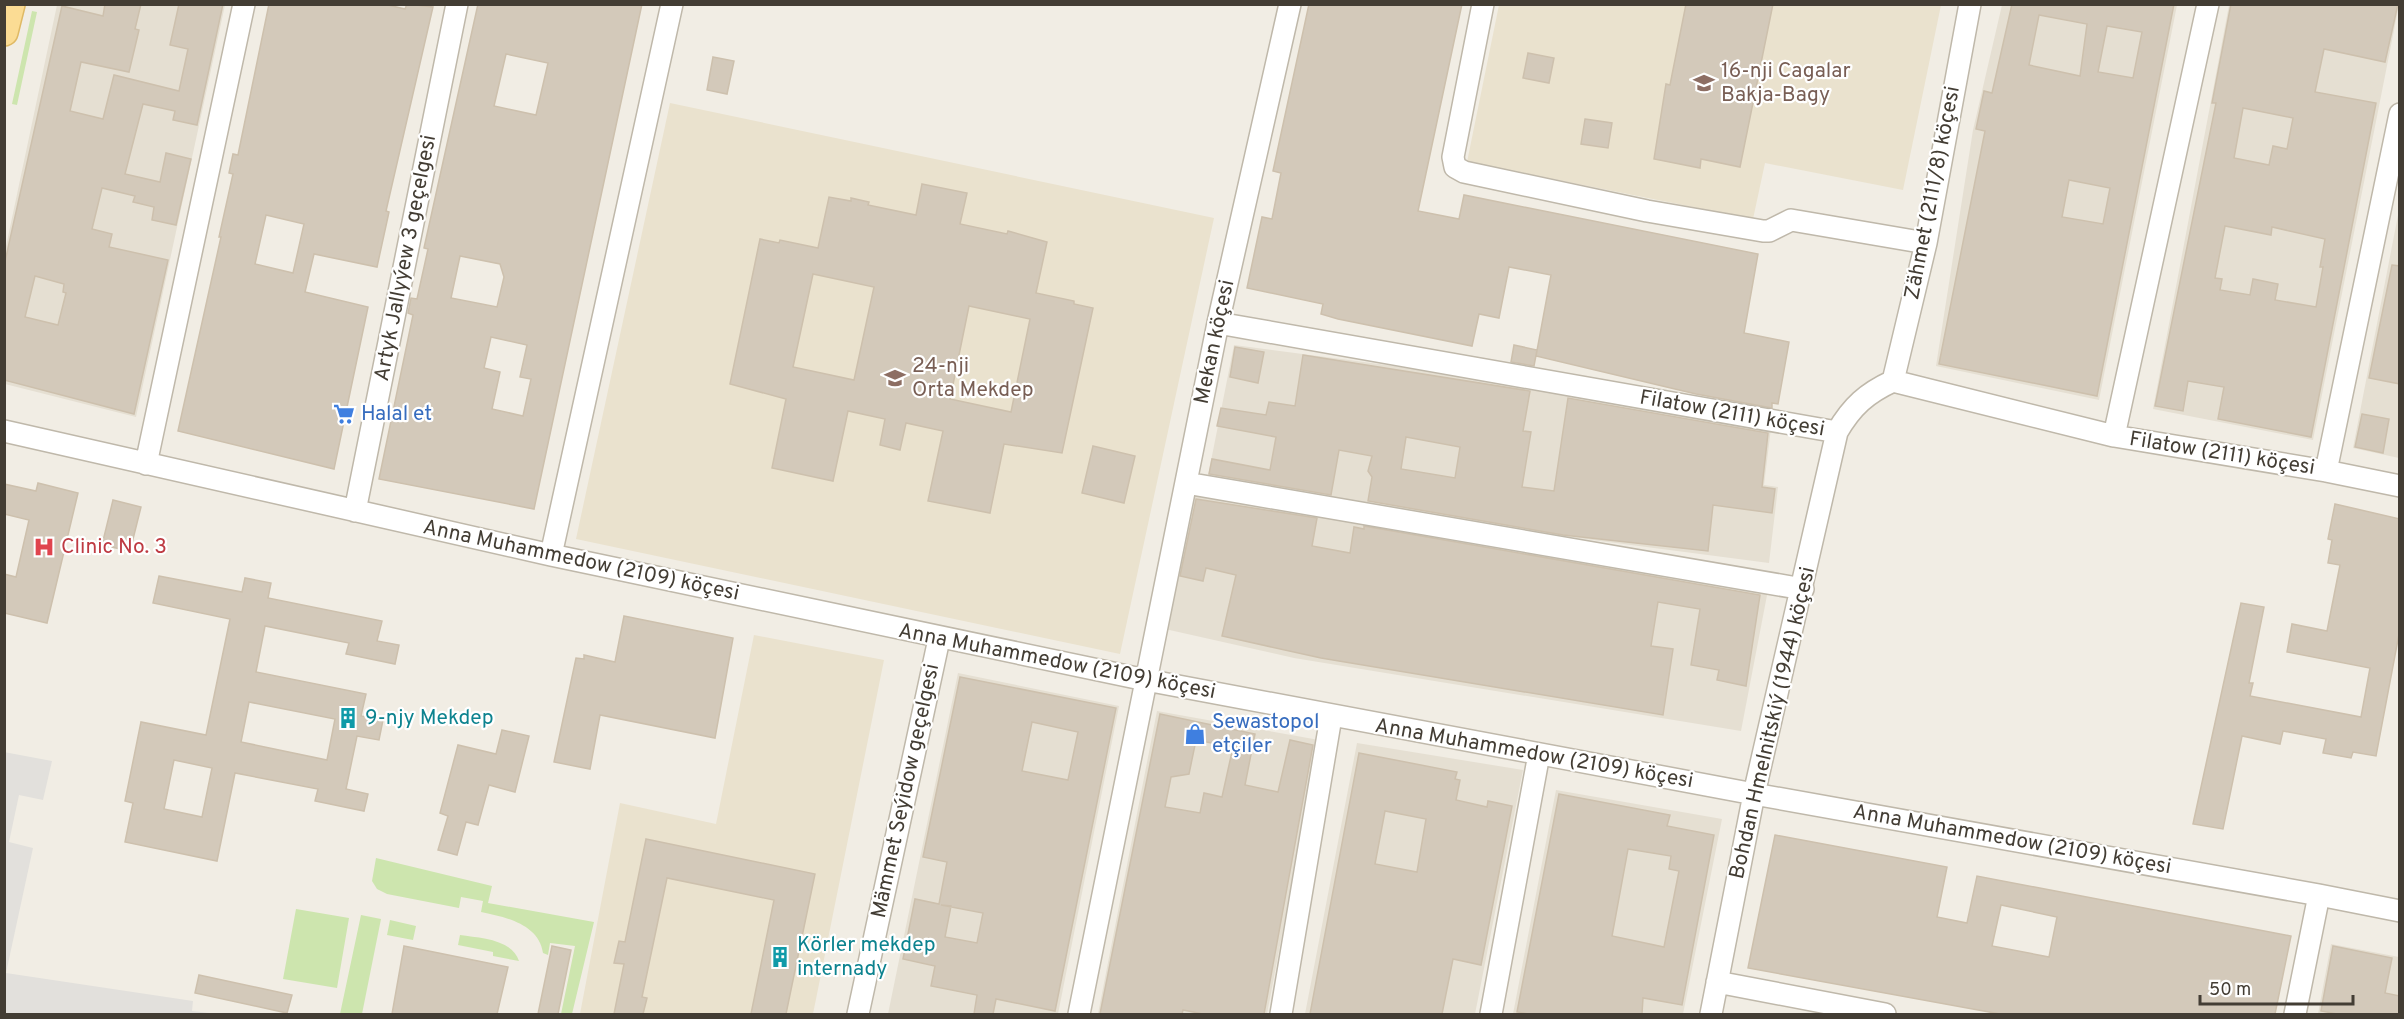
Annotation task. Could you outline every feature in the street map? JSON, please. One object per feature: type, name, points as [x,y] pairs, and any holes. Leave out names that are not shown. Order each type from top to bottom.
[{"type":"main road","points":[[4,32],[11,4]]},
{"type":"street","points":[[146,464],[244,4]]},
{"type":"street","name":"Artyk Jallyýew 3 geçelgesi","points":[[355,511],[457,4]]},
{"type":"street","points":[[551,555],[672,4]]},
{"type":"street","name":"Mekan köçesi","points":[[1079,1014],[1218,322],[1290,4]]},
{"type":"street","points":[[1483,4],[1453,157],[1455,167],[1464,172],[1647,211],[1763,231],[1769,231],[1791,220],[1926,243]]},
{"type":"street","name":"Zähmet (2111/8) köçesi","points":[[1893,381],[1926,243],[1970,4]]},
{"type":"street","points":[[2114,436],[2208,4]]},
{"type":"street","points":[[2326,471],[2400,114]]},
{"type":"street","name":"Filatow (2111) köçesi","points":[[1218,322],[1838,432],[1849,411],[1869,392],[1893,381],[2114,436],[2326,471],[2400,486]]},
{"type":"street","name":"Anna Muhammedow (2109) köçesi","points":[[4,431],[551,555],[939,639],[1331,717],[2400,911]]},
{"type":"street","name":"Bohdan Hmelnitskiý (1944) köçesi","points":[[1711,1014],[1754,794],[1838,432]]},
{"type":"street","points":[[1186,483],[1803,589]]},
{"type":"street","name":"Mämmet Seýidow geçelgesi","points":[[858,1014],[939,639]]},
{"type":"street","points":[[1281,1014],[1331,717]]},
{"type":"street","points":[[1491,1014],[1539,754]]},
{"type":"street","points":[[2295,1014],[2319,895]]},
{"type":"street","points":[[1717,982],[1885,1014]]},
{"type":"shaded area","points":[[57,5],[225,5],[136,417],[5,384],[5,251]]},
{"type":"shaded area","name":"16-nji Cagalar Bakja-Bagy","points":[[1499,5],[1941,5],[1903,190],[1765,163],[1753,219],[1467,162]]},
{"type":"shaded area","points":[[2002,5],[2177,5],[2099,400],[1936,366],[1973,130]]},
{"type":"shaded area","points":[[2229,5],[2399,5],[2313,440],[2153,409]]},
{"type":"shaded area","name":"24-nji Orta Mekdep","points":[[670,103],[1214,218],[1120,654],[576,539]]},
{"type":"shaded area","points":[[2399,210],[2399,458],[2353,448]]},
{"type":"shaded area","points":[[1234,345],[1471,376],[1771,428],[1764,485],[1778,487],[1769,563],[1500,528],[1208,476]]},
{"type":"shaded area","points":[[1194,496],[1768,590],[1741,731],[1294,658],[1165,629]]},
{"type":"shaded area","points":[[754,635],[884,660],[813,1014],[580,1014],[620,803],[716,824]]},
{"type":"shaded area","points":[[958,673],[1119,706],[1058,1014],[888,1014]]},
{"type":"shaded area","points":[[1157,711],[1319,740],[1267,1014],[1098,1014]]},
{"type":"shaded area","points":[[1357,743],[1523,770],[1475,1014],[1305,1014]]},
{"type":"shaded area","points":[[4,752],[52,761],[43,800],[19,795],[9,842],[33,848],[6,973],[193,1001],[192,1011],[218,1014],[5,1014]]},
{"type":"shaded area","points":[[1556,790],[1722,819],[1683,1014],[1513,1014]]},
{"type":"shaded area","points":[[2331,944],[2399,957],[2399,1014],[2318,1014]]},
{"type":"green space","points":[[32,11],[37,12],[17,105],[12,104]]},
{"type":"green space","points":[[376,858],[492,886],[488,903],[594,922],[572,1014],[561,1014],[575,946],[550,943],[548,955],[543,953],[535,935],[528,929],[500,916],[481,912],[483,901],[461,897],[459,908],[387,894],[377,889],[372,881]]},
{"type":"green space","points":[[296,909],[349,918],[337,988],[283,979]]},
{"type":"green space","points":[[361,915],[381,919],[362,1014],[340,1014]]},
{"type":"green space","points":[[390,920],[416,926],[413,940],[387,935]]},
{"type":"green space","points":[[460,935],[503,944],[510,948],[519,961],[493,956],[493,952],[458,945]]},
{"type":"building","points":[[105,4],[141,4],[135,29],[139,30],[129,72],[81,62],[70,111],[103,119],[114,75],[179,91],[188,49],[170,45],[179,4],[223,4],[197,125],[173,120],[175,111],[143,104],[125,174],[160,182],[166,153],[191,159],[176,225],[152,220],[154,207],[133,202],[135,196],[102,188],[92,229],[112,234],[109,247],[168,260],[134,414],[4,380],[4,266],[62,6],[103,16]],"holes":[[[35,276],[64,284],[63,292],[66,293],[58,325],[25,317]]]},
{"type":"building","points":[[269,4],[384,4],[405,9],[407,4],[433,7],[386,211],[389,212],[377,267],[314,254],[305,292],[368,307],[334,469],[178,431],[221,237],[219,237],[233,174],[229,173],[233,154],[238,155]],"holes":[[[266,215],[304,224],[293,273],[255,264]]]},
{"type":"building","points":[[478,4],[642,4],[534,509],[379,479],[413,315],[408,313],[411,298],[417,299],[428,249],[424,248]],"holes":[[[506,54],[548,63],[536,115],[494,106]],[[460,256],[500,264],[504,277],[497,307],[451,298]],[[491,337],[527,345],[520,377],[531,379],[523,416],[492,409],[500,372],[484,368]]]},
{"type":"building","points":[[1309,4],[1462,4],[1418,211],[1459,219],[1464,195],[1758,254],[1744,333],[1789,342],[1778,404],[1772,403],[1772,408],[1696,394],[1536,356],[1551,275],[1509,267],[1499,318],[1479,314],[1472,346],[1338,319],[1321,314],[1323,304],[1247,288],[1262,217],[1272,219],[1281,173],[1273,171]]},
{"type":"building","points":[[1686,4],[1773,4],[1740,167],[1701,159],[1700,168],[1654,159],[1666,84],[1670,85]]},
{"type":"building","points":[[2012,4],[2174,4],[2097,396],[1939,364],[1985,131],[1976,129],[1984,91],[1992,93]],"holes":[[[2039,15],[2087,24],[2080,76],[2029,65]],[[2107,26],[2142,32],[2133,78],[2098,72]],[[2069,180],[2110,188],[2103,224],[2062,217]]]},
{"type":"building","points":[[2231,4],[2398,4],[2385,62],[2324,49],[2315,92],[2376,103],[2311,437],[2218,419],[2224,387],[2188,381],[2183,411],[2155,406],[2216,103],[2212,103]],"holes":[[[2243,108],[2293,118],[2287,149],[2273,146],[2269,165],[2234,158]],[[2225,226],[2271,235],[2272,227],[2325,239],[2316,307],[2275,300],[2278,284],[2253,279],[2250,295],[2220,290],[2222,279],[2215,278]]]},
{"type":"building","points":[[1528,53],[1554,58],[1549,83],[1523,78]]},
{"type":"building","points":[[713,57],[734,61],[727,94],[707,90]]},
{"type":"building","points":[[1585,119],[1612,123],[1608,148],[1581,144]]},
{"type":"building","points":[[922,184],[967,193],[960,224],[1007,234],[1008,231],[1047,242],[1036,293],[1074,301],[1074,304],[1093,308],[1062,453],[1004,444],[990,513],[928,501],[943,431],[906,423],[900,450],[880,445],[885,419],[848,411],[833,481],[772,468],[786,399],[730,384],[760,239],[779,243],[780,240],[818,248],[829,197],[851,201],[851,198],[869,202],[868,205],[916,215]],"holes":[[[813,274],[874,287],[854,380],[793,367]],[[969,306],[1030,319],[1011,412],[950,399]]]},
{"type":"building","points":[[2392,265],[2400,266],[2400,384],[2369,378]]},
{"type":"building","points":[[1514,345],[1537,350],[1534,366],[1511,362]]},
{"type":"building","points":[[1235,347],[1264,352],[1258,383],[1230,377]]},
{"type":"building","points":[[1303,355],[1530,391],[1523,431],[1531,432],[1522,487],[1554,491],[1568,398],[1768,433],[1762,487],[1775,489],[1772,513],[1713,505],[1708,551],[1563,535],[1368,501],[1372,477],[1368,471],[1372,456],[1339,450],[1331,495],[1209,474],[1212,459],[1270,470],[1276,437],[1217,426],[1221,408],[1266,415],[1269,402],[1295,406]],"holes":[[[1406,437],[1460,447],[1455,478],[1401,469]]]},
{"type":"building","points":[[2362,414],[2389,419],[2383,453],[2355,447]]},
{"type":"building","points":[[1093,446],[1135,456],[1124,503],[1082,493]]},
{"type":"building","name":"Clinic No. 3","points":[[38,483],[78,493],[47,623],[4,613],[4,574],[16,577],[29,520],[4,514],[4,484],[36,491]]},
{"type":"building","points":[[1196,499],[1317,518],[1312,546],[1350,553],[1354,527],[1364,529],[1364,526],[1760,595],[1746,686],[1717,680],[1719,670],[1691,665],[1700,609],[1658,602],[1651,646],[1673,649],[1663,715],[1321,658],[1222,636],[1236,575],[1206,568],[1203,581],[1180,576]]},
{"type":"building","points":[[113,500],[141,507],[130,551],[102,545]]},
{"type":"building","points":[[2335,504],[2400,519],[2400,629],[2376,756],[2353,752],[2351,758],[2323,753],[2326,739],[2283,731],[2280,744],[2242,736],[2223,829],[2193,824],[2241,603],[2264,607],[2249,683],[2253,683],[2250,696],[2361,717],[2370,668],[2287,652],[2292,624],[2327,631],[2340,565],[2328,563],[2332,540],[2328,539]]},
{"type":"building","name":"9-njy Mekdep","points":[[159,576],[242,592],[245,578],[271,583],[268,598],[382,621],[377,641],[399,645],[395,664],[346,654],[349,643],[265,626],[256,672],[366,694],[361,716],[383,720],[379,740],[357,736],[346,789],[368,794],[364,811],[315,801],[318,789],[235,773],[217,861],[125,842],[133,803],[125,801],[141,722],[206,735],[230,619],[153,603]],"holes":[[[249,702],[335,719],[327,760],[241,742]],[[174,760],[212,768],[202,817],[164,809]]]},
{"type":"building","points":[[624,616],[733,638],[715,738],[600,715],[590,769],[554,762],[576,658],[584,659],[584,655],[615,662]]},
{"type":"building","points":[[960,677],[1116,708],[1055,1011],[996,999],[993,1014],[974,1014],[977,995],[931,986],[935,966],[903,959],[915,899],[939,904],[947,862],[923,857]],"holes":[[[1032,722],[1078,732],[1068,780],[1022,771]],[[951,907],[983,913],[977,943],[945,937]]]},
{"type":"building","points":[[1160,714],[1255,734],[1245,785],[1278,792],[1290,740],[1313,745],[1264,1014],[1203,1014],[1183,1010],[1182,1014],[1100,1014]],"holes":[[[1196,740],[1233,747],[1222,797],[1204,793],[1200,813],[1165,807],[1171,777],[1189,774]]]},
{"type":"building","points":[[502,730],[529,736],[515,792],[489,785],[478,825],[466,822],[457,855],[438,850],[448,816],[440,813],[458,745],[496,754]]},
{"type":"building","points":[[1359,753],[1457,772],[1455,779],[1460,780],[1456,800],[1487,807],[1488,801],[1512,806],[1481,965],[1453,959],[1442,1014],[1310,1014]],"holes":[[[1385,811],[1426,819],[1417,872],[1375,864]]]},
{"type":"building","points":[[1559,794],[1670,815],[1667,826],[1714,835],[1682,1005],[1643,998],[1642,1014],[1529,1014],[1517,1012]],"holes":[[[1628,849],[1671,856],[1669,869],[1679,871],[1664,947],[1612,936]]]},
{"type":"building","points":[[1775,835],[1947,867],[1937,917],[1967,923],[1977,876],[2291,936],[2275,1014],[2000,1014],[1748,968]],"holes":[[[2001,905],[2057,917],[2049,957],[1992,946]]]},
{"type":"building","name":"Körler mekdep internady","points":[[646,839],[815,874],[786,1014],[751,1014],[774,900],[667,878],[642,997],[647,998],[643,1014],[614,1014],[624,964],[614,963],[619,941],[625,942]]},
{"type":"building","points":[[404,946],[508,967],[497,1014],[392,1014]]},
{"type":"building","points":[[552,946],[571,950],[558,1014],[538,1014]]},
{"type":"building","points":[[2333,946],[2392,958],[2385,993],[2400,996],[2400,1014],[2337,1014],[2321,1011]]},
{"type":"building","points":[[199,975],[292,995],[287,1013],[195,993]]},
{"type":"place","name":"16-nji Cagalar Bakja-Bagy","points":[[1704,83]]},
{"type":"place","name":"24-nji Orta Mekdep","points":[[895,378]]},
{"type":"place","name":"Halal et","points":[[344,414]]},
{"type":"place","name":"Clinic No. 3","points":[[44,547]]},
{"type":"place","name":"9-njy Mekdep","points":[[348,718]]},
{"type":"place","name":"Sewastopol etçiler","points":[[1195,734]]},
{"type":"place","name":"Körler mekdep internady","points":[[780,957]]}]
